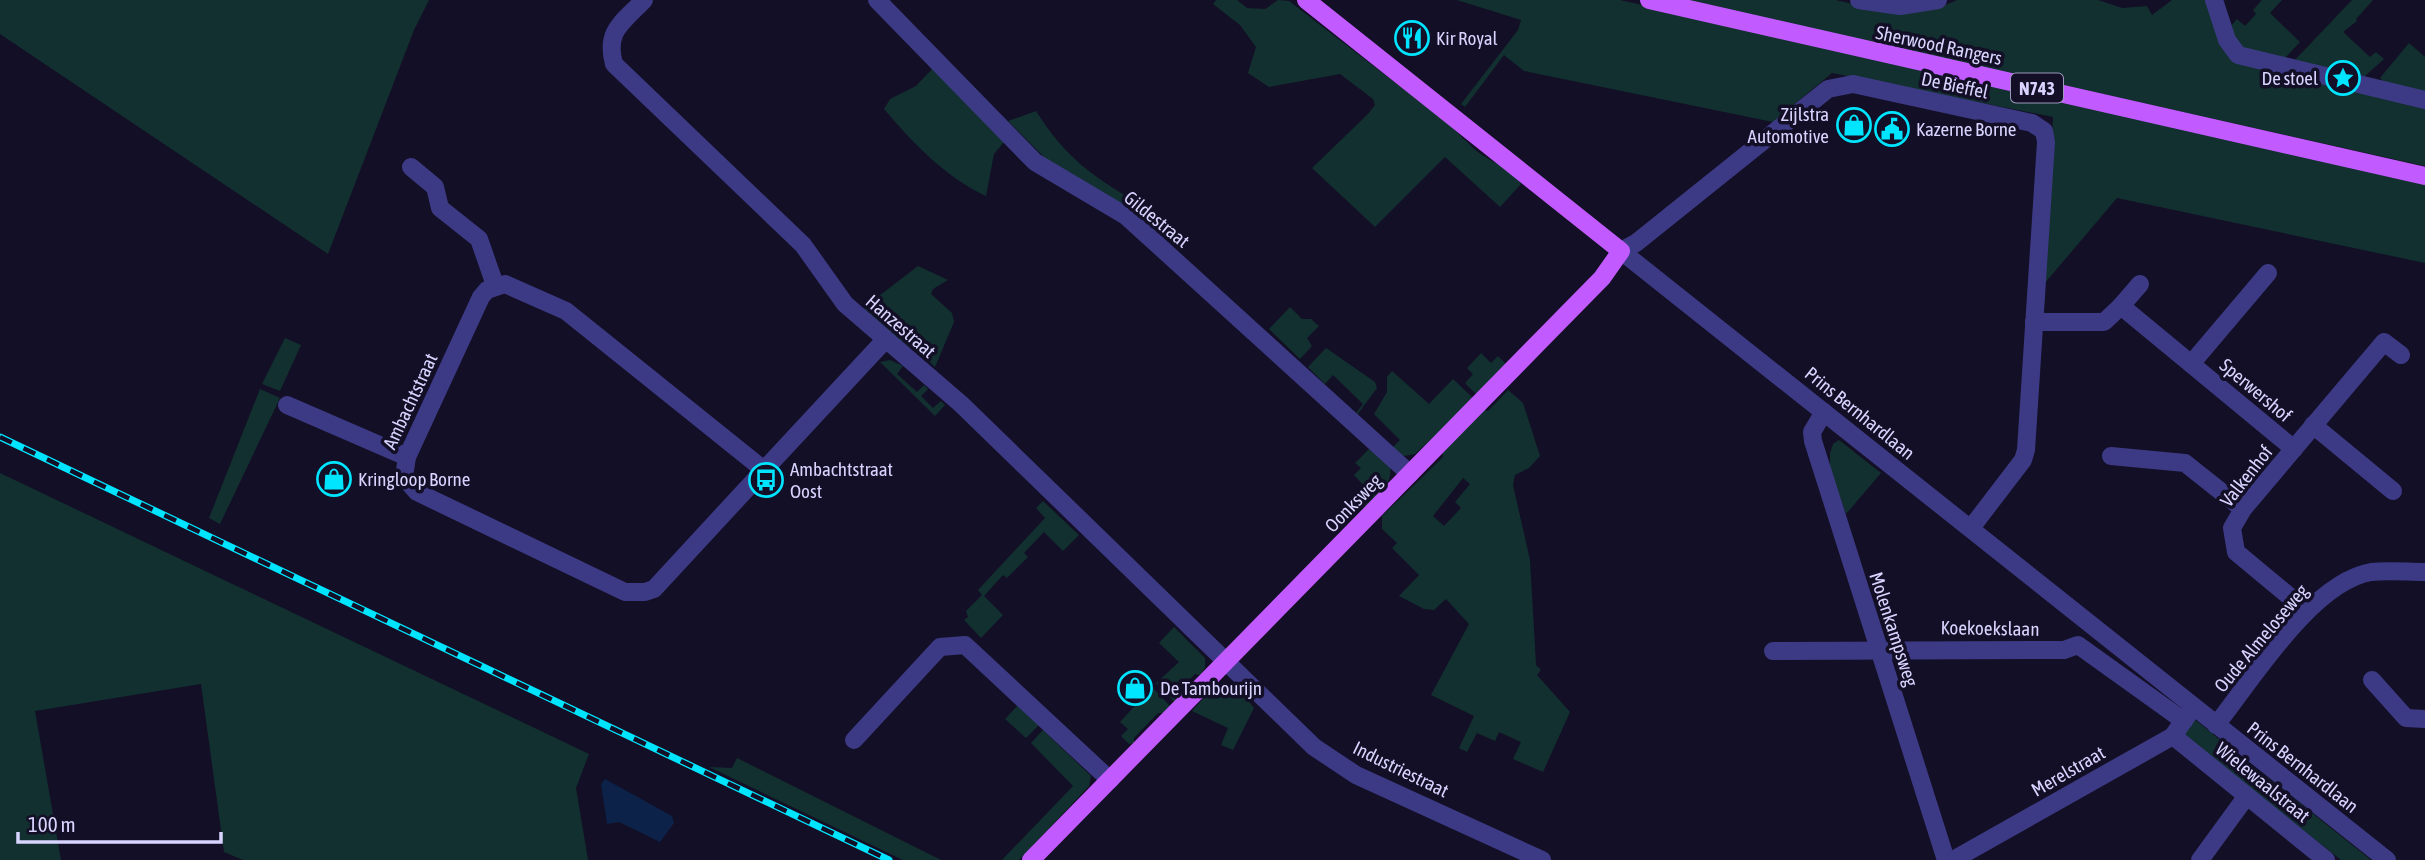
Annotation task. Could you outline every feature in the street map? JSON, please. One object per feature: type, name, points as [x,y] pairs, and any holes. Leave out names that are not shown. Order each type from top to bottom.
[{"type":"main road","name":"Prins Bernhardlaan","points":[[1306,0],[1621,251]]},
{"type":"main road","name":"Sherwood Rangers","points":[[1649,0],[2425,176]]},
{"type":"main road","name":"Oonksweg","points":[[1031,860],[1592,288],[1621,251]]},
{"type":"street","name":"Hanzestraat","points":[[644,0],[614,32],[609,47],[614,64],[803,245],[845,304],[961,404],[1226,664]]},
{"type":"street","name":"Gildestraat","points":[[877,0],[1035,162],[1126,216],[1410,474]]},
{"type":"street","points":[[1859,0],[1900,6],[1938,0]]},
{"type":"street","points":[[2214,0],[2227,40],[2238,55],[2425,100]]},
{"type":"street","name":"De Bieffel","points":[[1621,251],[1636,243],[1828,89],[1853,84],[2032,123],[2043,131],[2046,142],[2023,460],[1971,528]]},
{"type":"street","points":[[411,167],[435,187],[440,208],[479,239],[495,285],[514,285],[566,311],[764,470]]},
{"type":"street","name":"Prins Bernhardlaan","points":[[1621,251],[2089,623],[2189,714],[2216,725],[2387,860]]},
{"type":"street","name":"Sperwershof","points":[[2191,364],[2268,273]]},
{"type":"street","points":[[2034,322],[2104,322],[2140,284]]},
{"type":"street","name":"Ambachtstraat","points":[[495,285],[481,297],[407,457],[404,477],[417,492],[625,592],[645,592],[661,583],[885,341]]},
{"type":"street","name":"Sperwershof","points":[[2121,306],[2294,449]]},
{"type":"street","name":"Valkenhof","points":[[2307,611],[2236,552],[2232,541],[2232,528],[2243,509],[2384,342],[2401,355]]},
{"type":"street","points":[[287,405],[407,457]]},
{"type":"street","name":"Molenkampsweg","points":[[1824,412],[1812,432],[1813,441],[1946,860]]},
{"type":"street","points":[[2313,425],[2393,491]]},
{"type":"street","points":[[2111,456],[2185,463],[2243,509]]},
{"type":"street","name":"Oude Almeloseweg","points":[[2216,725],[2307,611],[2329,589],[2348,579],[2371,572],[2425,572]]},
{"type":"street","points":[[2089,623],[2078,645],[2189,714]]},
{"type":"street","points":[[854,740],[940,648],[965,645],[1110,780]]},
{"type":"street","name":"Koekoekslaan","points":[[1773,651],[1879,648],[2064,650],[2078,645]]},
{"type":"street","name":"Industriestraat","points":[[1226,664],[1314,747],[1356,775],[1542,860]]},
{"type":"street","points":[[2372,680],[2406,718],[2425,719]]},
{"type":"street","name":"Merelstraat","points":[[1953,860],[2173,736],[2189,714]]},
{"type":"street","name":"Wielewaalstraat","points":[[2173,736],[2326,860]]},
{"type":"street","points":[[2200,860],[2246,797]]},
{"type":"green space","points":[[0,0],[429,0],[414,30],[328,254],[0,34]]},
{"type":"green space","points":[[1216,0],[1237,0],[1247,8],[1265,9],[1278,0],[1289,1],[1442,116],[1475,150],[1509,169],[1521,184],[1500,207],[1445,157],[1375,227],[1312,168],[1368,114],[1375,105],[1373,99],[1340,74],[1269,87],[1248,73],[1256,47],[1240,25],[1213,4]]},
{"type":"green space","points":[[1457,0],[1620,0],[2425,184],[2425,263],[2117,198],[2045,283],[2053,117],[1832,73],[1773,122],[1524,71],[1504,55],[1465,107],[1461,104],[1518,30],[1521,20]]},
{"type":"green space","points":[[1681,0],[1836,0],[1873,9],[1943,6],[1957,0],[2098,0],[2122,8],[2147,6],[2152,15],[2172,0],[2206,0],[2220,45],[2234,61],[2425,106],[2425,166]]},
{"type":"green space","points":[[2262,0],[2282,0],[2270,13],[2300,42],[2285,58],[2245,49],[2239,44],[2230,27],[2237,19],[2245,26],[2256,14],[2253,10]]},
{"type":"green space","points":[[2352,0],[2373,0],[2357,21],[2343,32],[2370,57],[2376,52],[2384,59],[2364,77],[2293,62]]},
{"type":"green space","points":[[2409,43],[2425,57],[2425,92],[2384,82],[2380,78]]},
{"type":"green space","points":[[933,68],[1004,142],[994,154],[986,196],[957,179],[930,158],[884,109],[890,99],[916,86]]},
{"type":"green space","points":[[1036,111],[1058,141],[1081,164],[1138,203],[1128,209],[1054,167],[1008,121]]},
{"type":"green space","points":[[918,266],[948,280],[933,289],[931,294],[952,313],[954,322],[935,367],[922,354],[893,338],[862,309]]},
{"type":"green space","points":[[1290,307],[1302,319],[1311,319],[1319,326],[1307,338],[1312,346],[1300,359],[1269,329]]},
{"type":"green space","points":[[285,338],[301,345],[280,391],[262,384]]},
{"type":"green space","points":[[1326,348],[1375,382],[1377,388],[1357,415],[1363,404],[1333,375],[1325,384],[1308,367]]},
{"type":"green space","points":[[1481,353],[1491,363],[1498,356],[1507,365],[1477,395],[1465,383],[1473,374],[1467,368]]},
{"type":"green space","points":[[890,360],[903,366],[897,374],[917,392],[924,385],[928,389],[921,396],[933,408],[941,401],[945,405],[935,416],[880,362]]},
{"type":"green space","points":[[1392,371],[1429,404],[1453,379],[1474,399],[1415,454],[1404,456],[1392,448],[1400,440],[1374,414],[1387,392],[1387,377]]},
{"type":"green space","points":[[260,389],[280,398],[220,524],[209,518]]},
{"type":"green space","points":[[1508,390],[1523,403],[1540,456],[1529,468],[1515,475],[1513,485],[1530,560],[1536,665],[1541,670],[1537,675],[1570,712],[1543,772],[1513,759],[1521,742],[1499,732],[1495,741],[1477,733],[1467,752],[1459,748],[1474,716],[1431,695],[1469,624],[1446,599],[1434,610],[1424,609],[1399,596],[1419,575],[1392,548],[1397,543],[1382,529],[1382,516],[1443,457],[1442,449],[1481,409],[1488,411]],"holes":[[[1463,478],[1470,484],[1455,502],[1461,508],[1444,526],[1433,516]]]},
{"type":"green space","points":[[1839,440],[1881,473],[1846,514],[1830,469],[1830,453],[1833,444]]},
{"type":"green space","points":[[1369,449],[1390,466],[1391,472],[1387,484],[1364,508],[1357,500],[1367,489],[1354,475],[1361,468],[1355,463]]},
{"type":"green space","points":[[0,473],[589,754],[576,788],[588,860],[243,860],[224,852],[201,684],[35,711],[61,860],[0,860]]},
{"type":"green space","points":[[1043,501],[1079,535],[1063,551],[1044,532],[1024,553],[1028,557],[1007,578],[1003,575],[984,596],[1003,615],[981,638],[964,620],[968,617],[966,611],[982,595],[978,590],[1045,518],[1036,508]]},
{"type":"green space","points":[[1174,627],[1205,658],[1205,668],[1200,675],[1195,674],[1181,688],[1183,693],[1174,702],[1156,683],[1179,662],[1159,643]]},
{"type":"green space","points":[[1217,683],[1237,686],[1254,708],[1233,750],[1221,745],[1228,728],[1192,711]]},
{"type":"green space","points":[[1152,687],[1170,706],[1163,713],[1158,713],[1134,738],[1134,743],[1129,744],[1121,736],[1128,729],[1120,722]]},
{"type":"green space","points":[[1018,705],[1039,725],[1026,738],[1005,719]]},
{"type":"green space","points":[[2194,719],[2371,860],[2341,860],[2184,736],[2185,730]]},
{"type":"green space","points":[[1043,730],[1091,776],[1089,786],[1019,860],[1002,860],[1073,786],[1031,743]]},
{"type":"green space","points":[[737,758],[941,860],[903,860],[709,767],[732,768]]},
{"type":"water","points":[[605,779],[672,816],[674,823],[660,842],[619,822],[607,824],[601,784]]},
{"type":"railway","points":[[0,437],[889,860]]},
{"type":"place","name":"Kir Royal","points":[[1412,38]]},
{"type":"place","name":"De stoel","points":[[2343,78]]},
{"type":"place","name":"Zijlstra Automotive","points":[[1854,125]]},
{"type":"place","name":"Kazerne Borne","points":[[1892,129]]},
{"type":"place","name":"Kringloop Borne","points":[[334,479]]},
{"type":"place","name":"Ambachtstraat Oost","points":[[766,480]]},
{"type":"place","name":"De Tambourijn","points":[[1135,688]]}]
